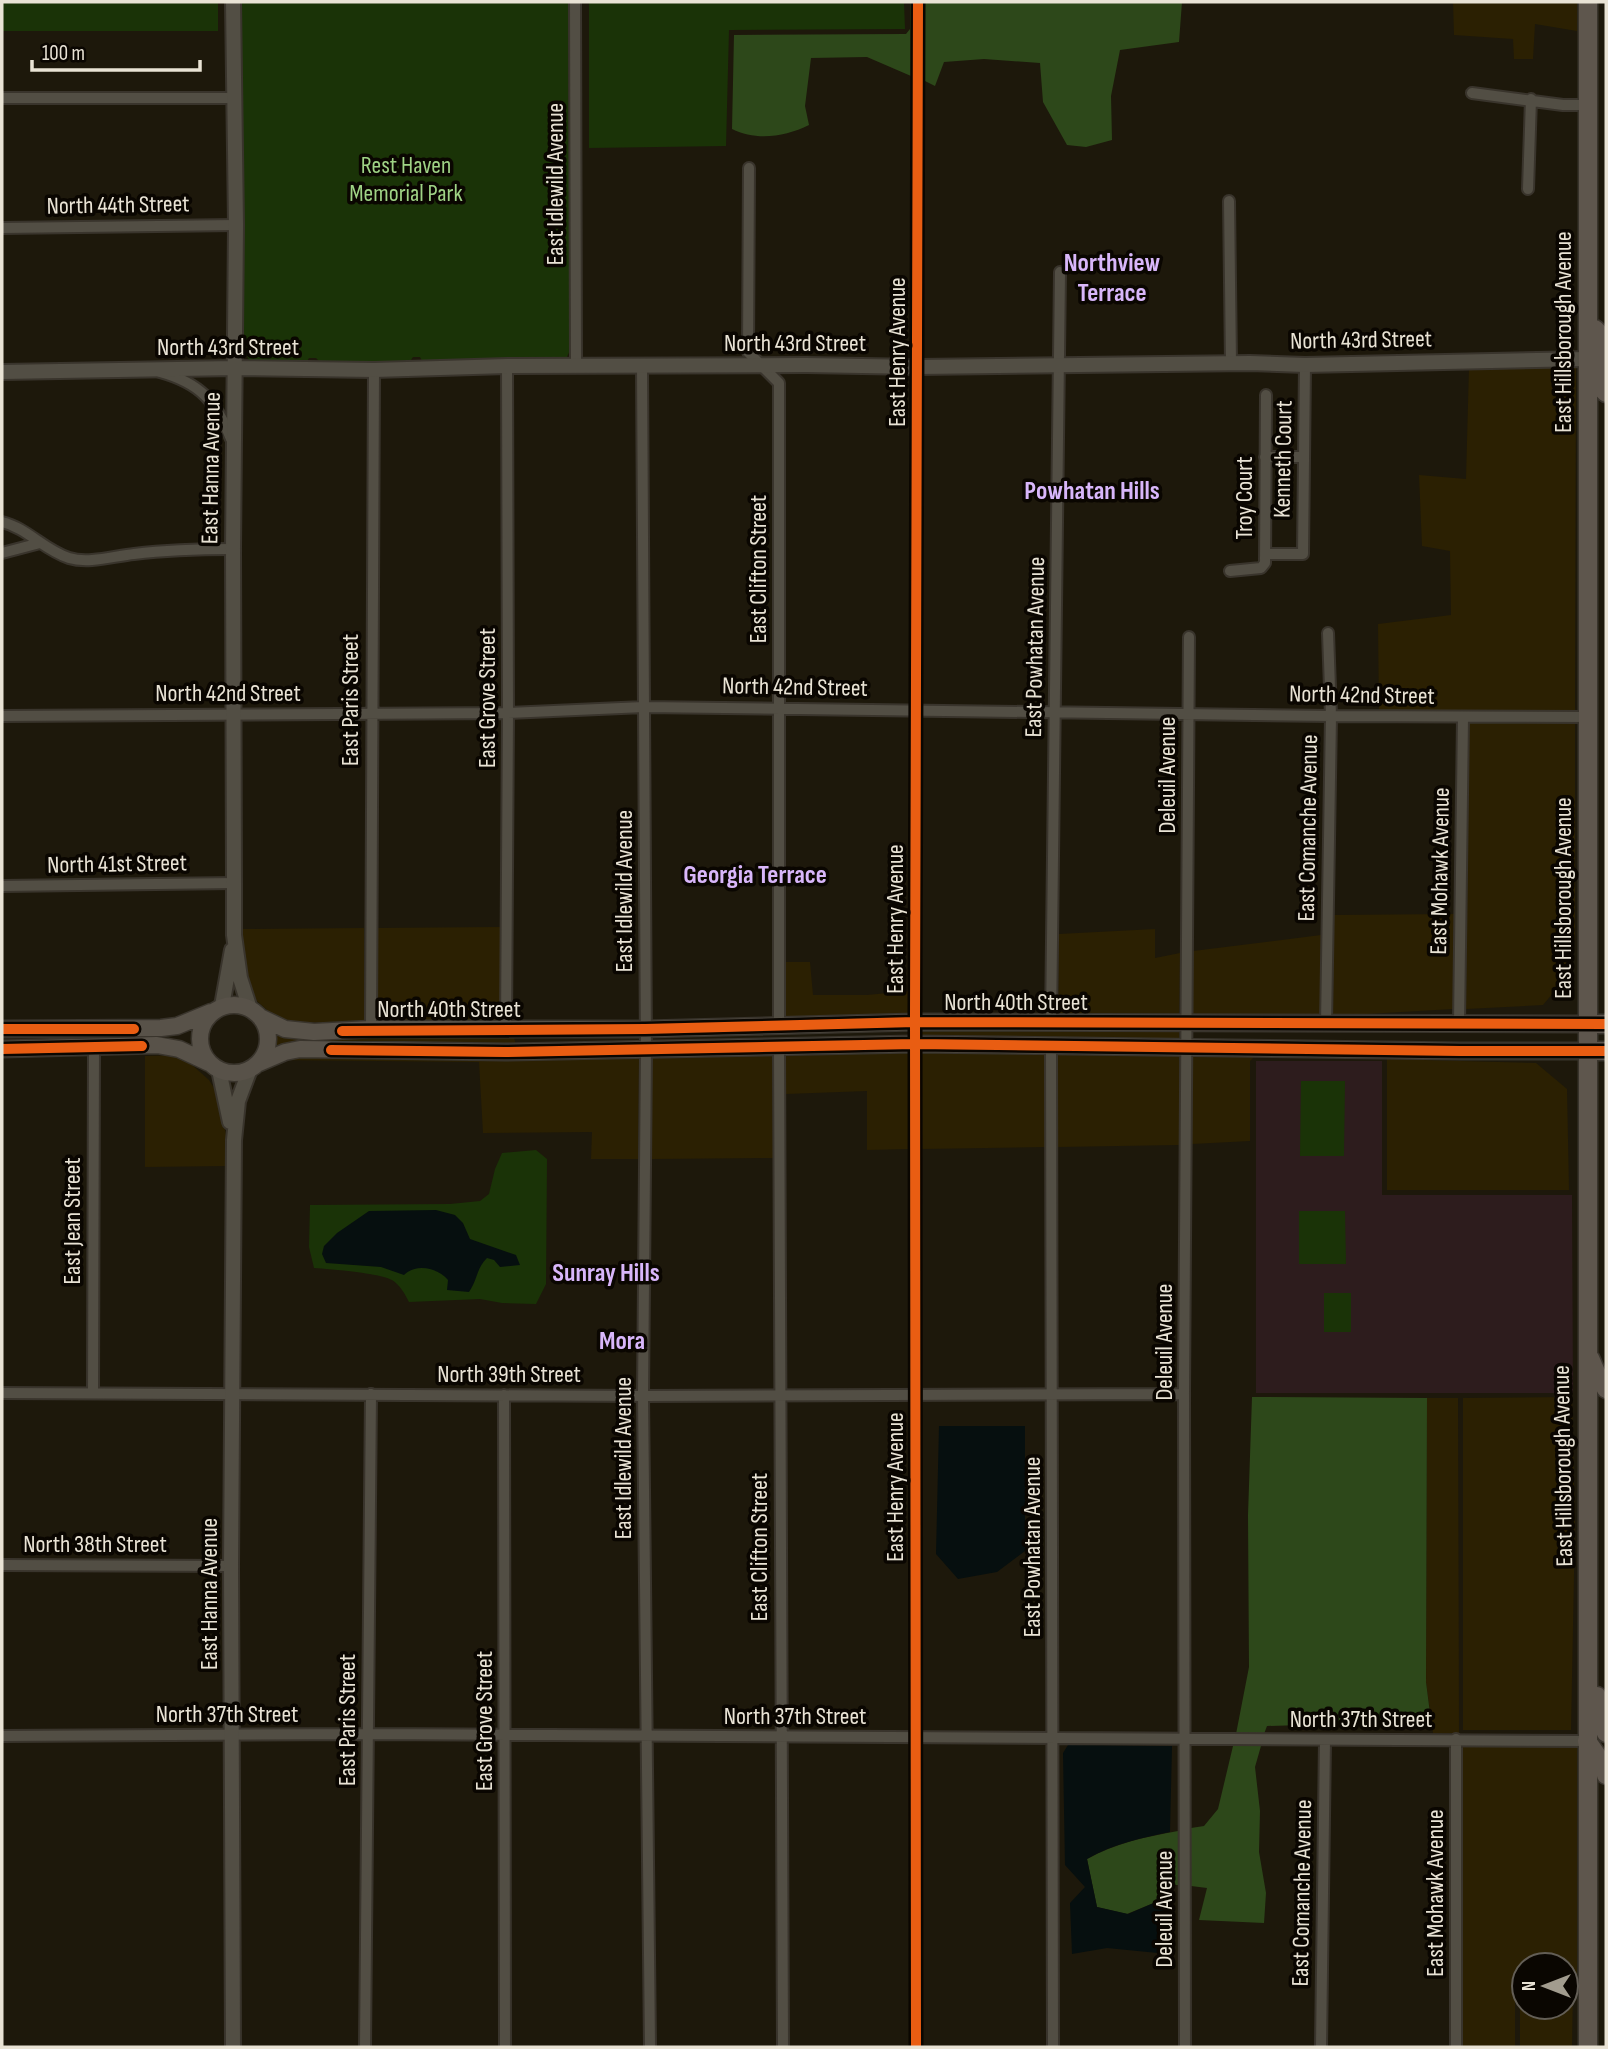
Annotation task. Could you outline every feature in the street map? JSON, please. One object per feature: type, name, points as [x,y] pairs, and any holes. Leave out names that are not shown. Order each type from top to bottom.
[{"type":"main road","name":"East Hillsborough Avenue","points":[[1588,2],[1588,2047]]},
{"type":"main road","points":[[1588,322],[1598,332],[1598,350],[1606,355]]},
{"type":"main road","points":[[1588,359],[1598,367],[1598,385],[1606,393]]},
{"type":"main road","points":[[2,1049],[167,1046],[214,1066],[240,1073],[253,1067],[267,1048],[268,1038],[266,1028],[255,1013],[241,1005],[218,1009],[177,1026],[7,1031]]},
{"type":"main road","points":[[214,1066],[200,1046],[200,1036],[206,1018],[218,1009]]},
{"type":"main road","name":"North 40th Street","points":[[255,1013],[285,1029],[300,1032],[645,1029],[915,1022],[1606,1024]]},
{"type":"main road","name":"North 40th Street","points":[[253,1067],[285,1052],[300,1049],[646,1051],[915,1044],[1606,1051]]},
{"type":"main road","points":[[1587,1348],[1606,1389]]},
{"type":"main road","points":[[1589,1523],[1600,1540],[1606,1543]]},
{"type":"main road","points":[[1589,1684],[1598,1698],[1600,1719],[1606,1732]]},
{"type":"main road","points":[[1587,1741],[1606,1775]]},
{"type":"street","name":"East Hanna Avenue","points":[[233,2],[236,225],[234,935],[240,978],[255,1013]]},
{"type":"street","name":"East Idlewild Avenue","points":[[575,2],[576,367]]},
{"type":"street","name":"East Henry Avenue","points":[[916,2047],[918,2]]},
{"type":"street","points":[[1472,93],[1563,105],[1588,105]]},
{"type":"street","points":[[2,98],[233,98]]},
{"type":"street","points":[[1528,189],[1531,99]]},
{"type":"street","name":"East Clifton Street","points":[[749,168],[748,352],[779,383],[779,1025]]},
{"type":"street","points":[[1229,201],[1231,363]]},
{"type":"street","name":"North 44th Street","points":[[2,228],[236,225]]},
{"type":"street","name":"East Powhatan Avenue","points":[[1051,1024],[1060,272]]},
{"type":"street","name":"North 43rd Street","points":[[2,372],[642,365],[1305,365],[1588,359]]},
{"type":"street","name":"East Idlewild Avenue","points":[[642,365],[646,1051],[643,1396],[650,2047]]},
{"type":"street","name":"Kenneth Court","points":[[1265,554],[1303,554],[1305,365]]},
{"type":"street","name":"East Grove Street","points":[[506,366],[506,1031]]},
{"type":"street","points":[[150,370],[177,377],[199,388],[224,421],[234,445]]},
{"type":"street","name":"East Paris Street","points":[[371,1030],[374,370]]},
{"type":"street","name":"Troy Court","points":[[1230,571],[1261,568],[1265,563],[1266,395]]},
{"type":"street","points":[[1265,457],[1303,457]]},
{"type":"street","points":[[2,522],[15,525],[71,559],[98,559],[172,550],[233,549]]},
{"type":"street","points":[[2,553],[40,542]]},
{"type":"street","name":"East Comanche Avenue","points":[[1326,1024],[1331,716],[1328,633]]},
{"type":"street","name":"Deleuil Avenue","points":[[1185,2047],[1184,1394],[1189,637]]},
{"type":"street","name":"North 42nd Street","points":[[2,716],[508,713],[644,707],[779,707],[1463,718],[1588,717]]},
{"type":"street","name":"East Mohawk Avenue","points":[[1459,1024],[1463,718]]},
{"type":"street","name":"North 41st Street","points":[[2,886],[233,883]]},
{"type":"street","name":"East Hanna Avenue","points":[[218,1009],[234,935]]},
{"type":"street","name":"East Powhatan Avenue","points":[[1051,1046],[1053,2047]]},
{"type":"street","name":"East Clifton Street","points":[[779,1047],[783,2047]]},
{"type":"street","name":"East Jean Street","points":[[93,1393],[94,1048]]},
{"type":"street","name":"East Hanna Avenue","points":[[214,1066],[234,1140]]},
{"type":"street","name":"East Hanna Avenue","points":[[233,2047],[231,1566],[234,1140],[238,1101],[253,1067]]},
{"type":"street","name":"North 39th Street","points":[[2,1393],[643,1396],[1184,1394]]},
{"type":"street","name":"East Paris Street","points":[[366,2047],[371,1394]]},
{"type":"street","name":"East Grove Street","points":[[504,1395],[505,2047]]},
{"type":"street","name":"North 38th Street","points":[[2,1565],[231,1566]]},
{"type":"street","name":"North 37th Street","points":[[2,1736],[505,1734],[1587,1741]]},
{"type":"street","name":"East Mohawk Avenue","points":[[1456,1739],[1456,2047]]},
{"type":"street","name":"East Comanche Avenue","points":[[1321,2047],[1325,1740]]},
{"type":"shaded area","points":[[1453,2],[1577,2],[1577,31],[1535,24],[1533,59],[1514,59],[1513,39],[1454,35]]},
{"type":"shaded area","points":[[1576,365],[1575,711],[1379,711],[1378,624],[1451,615],[1450,551],[1422,546],[1419,475],[1466,479],[1469,367]]},
{"type":"shaded area","points":[[1469,723],[1575,723],[1575,937],[1568,975],[1543,1005],[1466,1009]]},
{"type":"shaded area","points":[[1454,914],[1453,1009],[1333,1016],[1334,915]]},
{"type":"shaded area","points":[[500,927],[500,1025],[377,1024],[377,928]]},
{"type":"shaded area","points":[[364,928],[364,1024],[275,1021],[257,1001],[246,978],[242,929]]},
{"type":"shaded area","points":[[1155,929],[1155,958],[1180,953],[1179,1017],[1058,1018],[1059,934]]},
{"type":"shaded area","points":[[1321,935],[1320,1017],[1192,1017],[1193,951]]},
{"type":"shaded area","points":[[785,962],[810,962],[813,995],[867,995],[909,991],[909,1017],[785,1019]]},
{"type":"shaded area","points":[[922,1028],[1179,1029],[1179,1041],[922,1038]]},
{"type":"shaded area","points":[[277,1033],[514,1037],[516,1046],[277,1045]]},
{"type":"shaded area","points":[[909,1050],[909,1149],[867,1150],[867,1091],[786,1094],[785,1053]]},
{"type":"shaded area","points":[[922,1050],[1045,1052],[1045,1147],[922,1149]]},
{"type":"shaded area","points":[[1058,1052],[1179,1053],[1179,1145],[1058,1147]]},
{"type":"shaded area","points":[[753,1053],[772,1053],[773,1158],[651,1159],[652,1056],[753,1056]]},
{"type":"shaded area","points":[[1192,1053],[1262,1056],[1254,1057],[1250,1061],[1250,1141],[1192,1144]]},
{"type":"shaded area","points":[[188,1055],[191,1064],[209,1080],[219,1096],[227,1141],[227,1166],[145,1167],[145,1056]]},
{"type":"shaded area","points":[[274,1057],[639,1057],[638,1159],[591,1159],[592,1132],[483,1133],[479,1062],[273,1060]]},
{"type":"shaded area","points":[[1387,1059],[1536,1063],[1567,1089],[1569,1190],[1387,1190]]},
{"type":"shaded area","points":[[1256,1061],[1382,1061],[1382,1195],[1572,1195],[1573,1393],[1256,1393]]},
{"type":"shaded area","points":[[436,1210],[455,1215],[463,1223],[470,1239],[516,1255],[520,1265],[500,1267],[494,1260],[487,1258],[469,1292],[447,1290],[448,1280],[439,1272],[427,1268],[415,1269],[404,1275],[381,1267],[326,1263],[322,1254],[324,1246],[337,1233],[369,1211]]},
{"type":"shaded area","points":[[1572,1397],[1575,1522],[1571,1730],[1463,1730],[1463,1398]]},
{"type":"shaded area","points":[[1427,1398],[1458,1398],[1459,1733],[1433,1733],[1426,1682]]},
{"type":"shaded area","points":[[939,1426],[1025,1426],[1025,1551],[997,1572],[958,1579],[936,1554]]},
{"type":"shaded area","points":[[1068,1745],[1172,1746],[1170,1832],[1117,1845],[1087,1859],[1097,1907],[1128,1914],[1156,1902],[1172,1884],[1168,1954],[1107,1948],[1072,1954],[1070,1903],[1085,1887],[1065,1865],[1063,1753]]},
{"type":"shaded area","points":[[1463,1745],[1577,1747],[1577,1951],[1510,1951],[1510,2021],[1515,2021],[1515,2047],[1462,2047]]},
{"type":"shaded area","points":[[1520,2021],[1572,2021],[1572,2047],[1520,2047]]},
{"type":"green space","points":[[2,2],[218,2],[218,31],[2,31]]},
{"type":"green space","name":"Rest Haven Memorial Park","points":[[242,2],[568,2],[570,350],[567,357],[558,361],[423,363],[420,357],[413,357],[409,363],[320,362],[316,358],[309,358],[306,363],[250,362],[242,346]]},
{"type":"green space","points":[[589,2],[904,2],[905,29],[729,30],[726,146],[589,148]]},
{"type":"green space","points":[[910,2],[911,76],[867,57],[811,58],[805,106],[809,125],[770,136],[751,135],[732,129],[734,35],[906,34],[910,29]]},
{"type":"green space","points":[[925,2],[1182,2],[1179,42],[1120,50],[1111,96],[1112,140],[1086,147],[1067,145],[1043,102],[1040,63],[984,59],[944,62],[935,86],[925,81]]},
{"type":"green space","points":[[1301,1081],[1345,1081],[1344,1156],[1300,1156]]},
{"type":"green space","points":[[536,1150],[547,1159],[546,1284],[536,1304],[480,1299],[409,1302],[392,1280],[377,1275],[314,1268],[309,1247],[310,1205],[450,1204],[480,1201],[489,1194],[502,1153]]},
{"type":"green space","points":[[1299,1211],[1345,1211],[1346,1264],[1299,1264]]},
{"type":"green space","points":[[1324,1293],[1351,1293],[1351,1332],[1324,1332]]},
{"type":"green space","points":[[1252,1397],[1427,1398],[1426,1682],[1431,1721],[1267,1726],[1264,1734],[1236,1734],[1249,1667],[1248,1515]]},
{"type":"green space","points":[[1233,1746],[1261,1746],[1255,1767],[1260,1811],[1259,1852],[1266,1893],[1264,1923],[1199,1920],[1207,1888],[1191,1886],[1191,1828],[1204,1826],[1218,1809]]},
{"type":"green space","points":[[1178,1831],[1178,1885],[1172,1885],[1156,1902],[1127,1914],[1097,1907],[1087,1859],[1131,1841]]},
{"type":"cycle path","points":[[916,2047],[918,2]]},
{"type":"cycle path","points":[[342,1031],[645,1029],[915,1022],[1606,1024]]},
{"type":"cycle path","points":[[2,1029],[134,1029]]},
{"type":"cycle path","points":[[331,1050],[505,1052],[915,1044],[1606,1051]]},
{"type":"cycle path","points":[[2,1049],[142,1046]]},
{"type":"district","name":"Northview Terrace","points":[[1112,278]]},
{"type":"district","name":"Powhatan Hills","points":[[1092,491]]},
{"type":"district","name":"Georgia Terrace","points":[[755,875]]},
{"type":"district","name":"Sunray Hills","points":[[606,1273]]},
{"type":"district","name":"Mora","points":[[622,1341]]}]
